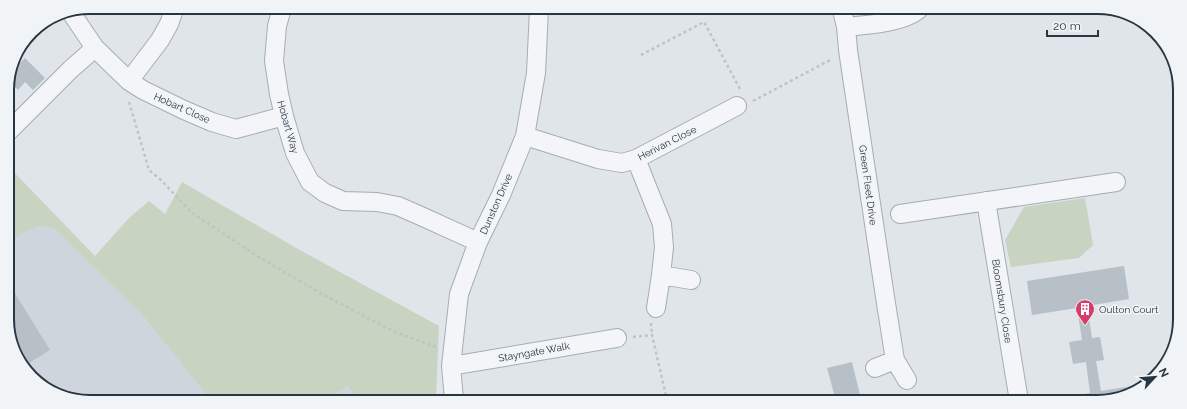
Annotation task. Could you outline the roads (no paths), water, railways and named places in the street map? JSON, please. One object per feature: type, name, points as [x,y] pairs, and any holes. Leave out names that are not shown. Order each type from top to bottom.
[{"type":"street","points":[[128,88],[160,40],[173,14]]},
{"type":"street","name":"Hobart Way","points":[[280,14],[277,26],[274,61],[279,94],[294,153],[310,182],[325,193],[343,201],[377,202],[398,206],[478,242]]},
{"type":"street","name":"Dunston Drive","points":[[454,395],[451,366],[458,294],[478,242],[501,195],[525,136],[536,73],[539,14]]},
{"type":"street","points":[[844,18],[884,22],[913,14]]},
{"type":"street","name":"Hobart Close","points":[[73,16],[95,48],[128,88],[143,90],[212,122],[236,129],[284,116]]},
{"type":"street","name":"Green Fleet Drive","points":[[844,18],[885,297],[896,360],[907,380]]},
{"type":"street","points":[[14,127],[71,69],[95,48]]},
{"type":"street","name":"Herivan Close","points":[[525,136],[598,159],[622,163],[636,159],[739,98]]},
{"type":"street","points":[[636,159],[662,224],[664,247],[656,308]]},
{"type":"street","points":[[900,214],[1116,182]]},
{"type":"street","name":"Bloomsbury Close","points":[[986,201],[1018,395]]},
{"type":"street","points":[[661,275],[691,280]]},
{"type":"street","name":"Stayngate Walk","points":[[451,366],[617,338]]},
{"type":"street","points":[[875,368],[896,360]]},
{"type":"place","name":"Oulton Court","points":[[1085,326]]}]
